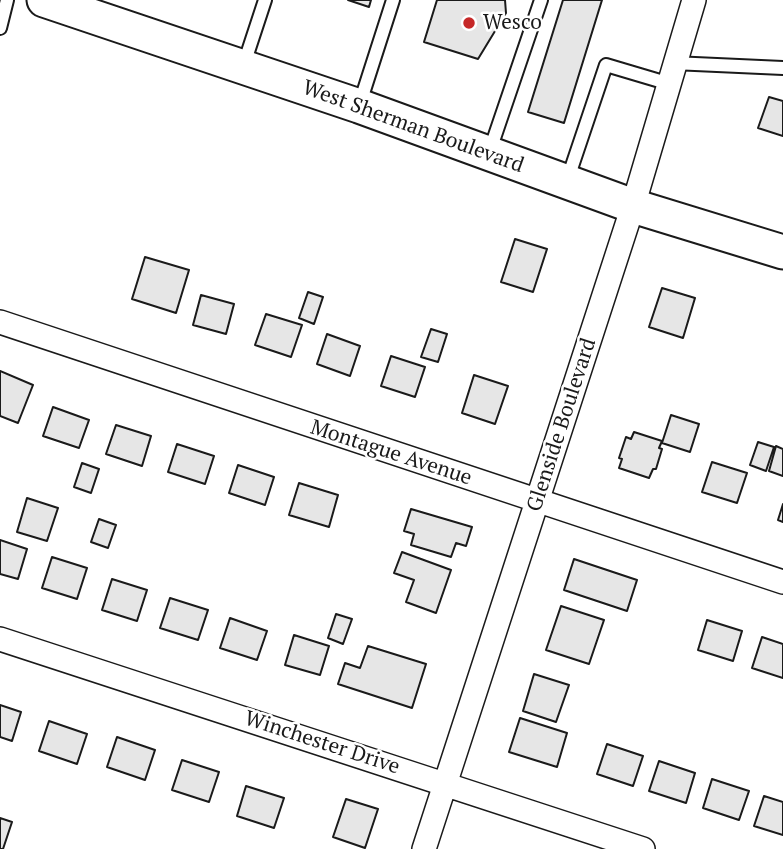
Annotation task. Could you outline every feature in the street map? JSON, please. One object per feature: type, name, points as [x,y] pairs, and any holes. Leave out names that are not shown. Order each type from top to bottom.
[{"type":"main road","name":"West Sherman Boulevard","points":[[44,0],[359,106],[633,206],[783,252]]},
{"type":"street","name":"Glenside Boulevard","points":[[424,849],[633,206],[694,0]]},
{"type":"street","name":"Montague Avenue","points":[[0,322],[783,582]]},
{"type":"street","name":"Winchester Drive","points":[[0,639],[643,849]]},
{"type":"lane","points":[[0,28],[7,0]]},
{"type":"lane","points":[[243,67],[265,0]]},
{"type":"lane","points":[[359,106],[393,0]]},
{"type":"lane","points":[[488,153],[541,0]]},
{"type":"lane","points":[[567,182],[606,65],[671,74],[783,68]]},
{"type":"building","points":[[348,0],[371,0],[369,7]]},
{"type":"building","points":[[437,0],[505,0],[506,13],[478,59],[424,42]]},
{"type":"building","points":[[563,0],[602,0],[564,123],[528,112]]},
{"type":"building","points":[[769,97],[783,101],[783,136],[758,128]]},
{"type":"building","points":[[515,239],[547,249],[533,292],[501,282]]},
{"type":"building","points":[[145,257],[189,270],[176,313],[132,299]]},
{"type":"building","points":[[662,288],[695,298],[683,338],[649,327]]},
{"type":"building","points":[[308,292],[323,297],[314,324],[299,318]]},
{"type":"building","points":[[201,295],[234,304],[226,334],[193,325]]},
{"type":"building","points":[[266,314],[302,325],[291,357],[255,345]]},
{"type":"building","points":[[431,329],[447,334],[438,362],[421,357]]},
{"type":"building","points":[[327,334],[360,346],[350,376],[317,364]]},
{"type":"building","points":[[391,356],[425,367],[415,397],[381,386]]},
{"type":"building","points":[[0,371],[33,385],[18,423],[0,416]]},
{"type":"building","points":[[474,375],[508,386],[495,424],[462,413]]},
{"type":"building","points":[[53,407],[89,420],[79,448],[43,436]]},
{"type":"building","points":[[671,415],[699,424],[690,452],[662,443]]},
{"type":"building","points":[[116,425],[151,436],[142,466],[106,454]]},
{"type":"building","points":[[634,432],[662,441],[656,469],[653,469],[649,478],[619,468],[622,459],[619,458],[626,437],[631,439]]},
{"type":"building","points":[[758,442],[774,447],[766,471],[750,465]]},
{"type":"building","points":[[177,444],[214,456],[205,484],[168,472]]},
{"type":"building","points":[[776,446],[783,449],[783,476],[769,471]]},
{"type":"building","points":[[712,462],[747,473],[737,503],[702,492]]},
{"type":"building","points":[[82,463],[99,469],[91,493],[74,487]]},
{"type":"building","points":[[238,465],[274,477],[265,505],[229,493]]},
{"type":"building","points":[[299,483],[338,495],[329,527],[289,515]]},
{"type":"building","points":[[27,498],[58,508],[47,541],[17,532]]},
{"type":"building","points":[[783,504],[783,522],[778,520]]},
{"type":"building","points":[[411,509],[472,527],[466,546],[456,543],[451,557],[411,545],[414,534],[404,531]]},
{"type":"building","points":[[99,519],[116,525],[108,548],[91,542]]},
{"type":"building","points":[[0,540],[27,549],[18,579],[0,574]]},
{"type":"building","points":[[402,552],[451,570],[436,613],[406,602],[414,580],[394,573]]},
{"type":"building","points":[[52,557],[87,568],[77,599],[42,588]]},
{"type":"building","points":[[574,559],[637,580],[627,611],[564,590]]},
{"type":"building","points":[[112,579],[147,590],[137,621],[102,610]]},
{"type":"building","points":[[170,598],[208,610],[198,640],[160,628]]},
{"type":"building","points":[[561,606],[604,620],[589,664],[546,650]]},
{"type":"building","points":[[336,614],[352,619],[343,644],[328,638]]},
{"type":"building","points":[[230,618],[267,631],[257,660],[220,648]]},
{"type":"building","points":[[707,620],[742,631],[733,661],[698,650]]},
{"type":"building","points":[[294,635],[329,646],[320,675],[285,665]]},
{"type":"building","points":[[762,637],[783,644],[783,678],[752,668]]},
{"type":"building","points":[[368,646],[426,664],[412,708],[338,684],[345,663],[360,668]]},
{"type":"building","points":[[534,674],[569,685],[556,722],[523,711]]},
{"type":"building","points":[[0,705],[21,712],[12,741],[0,737]]},
{"type":"building","points":[[520,718],[567,733],[557,767],[509,752]]},
{"type":"building","points":[[49,721],[87,734],[77,764],[39,751]]},
{"type":"building","points":[[117,737],[155,750],[145,780],[107,767]]},
{"type":"building","points":[[607,744],[643,756],[633,786],[597,774]]},
{"type":"building","points":[[182,760],[219,772],[209,802],[172,790]]},
{"type":"building","points":[[659,761],[695,773],[686,803],[649,791]]},
{"type":"building","points":[[712,779],[749,791],[739,820],[703,808]]},
{"type":"building","points":[[246,786],[284,798],[274,828],[237,816]]},
{"type":"building","points":[[764,796],[783,802],[783,835],[754,826]]},
{"type":"building","points":[[346,799],[378,809],[365,848],[333,837]]},
{"type":"building","points":[[0,818],[12,822],[3,849],[0,849]]},
{"type":"place","name":"Wesco","points":[[469,23]]}]
